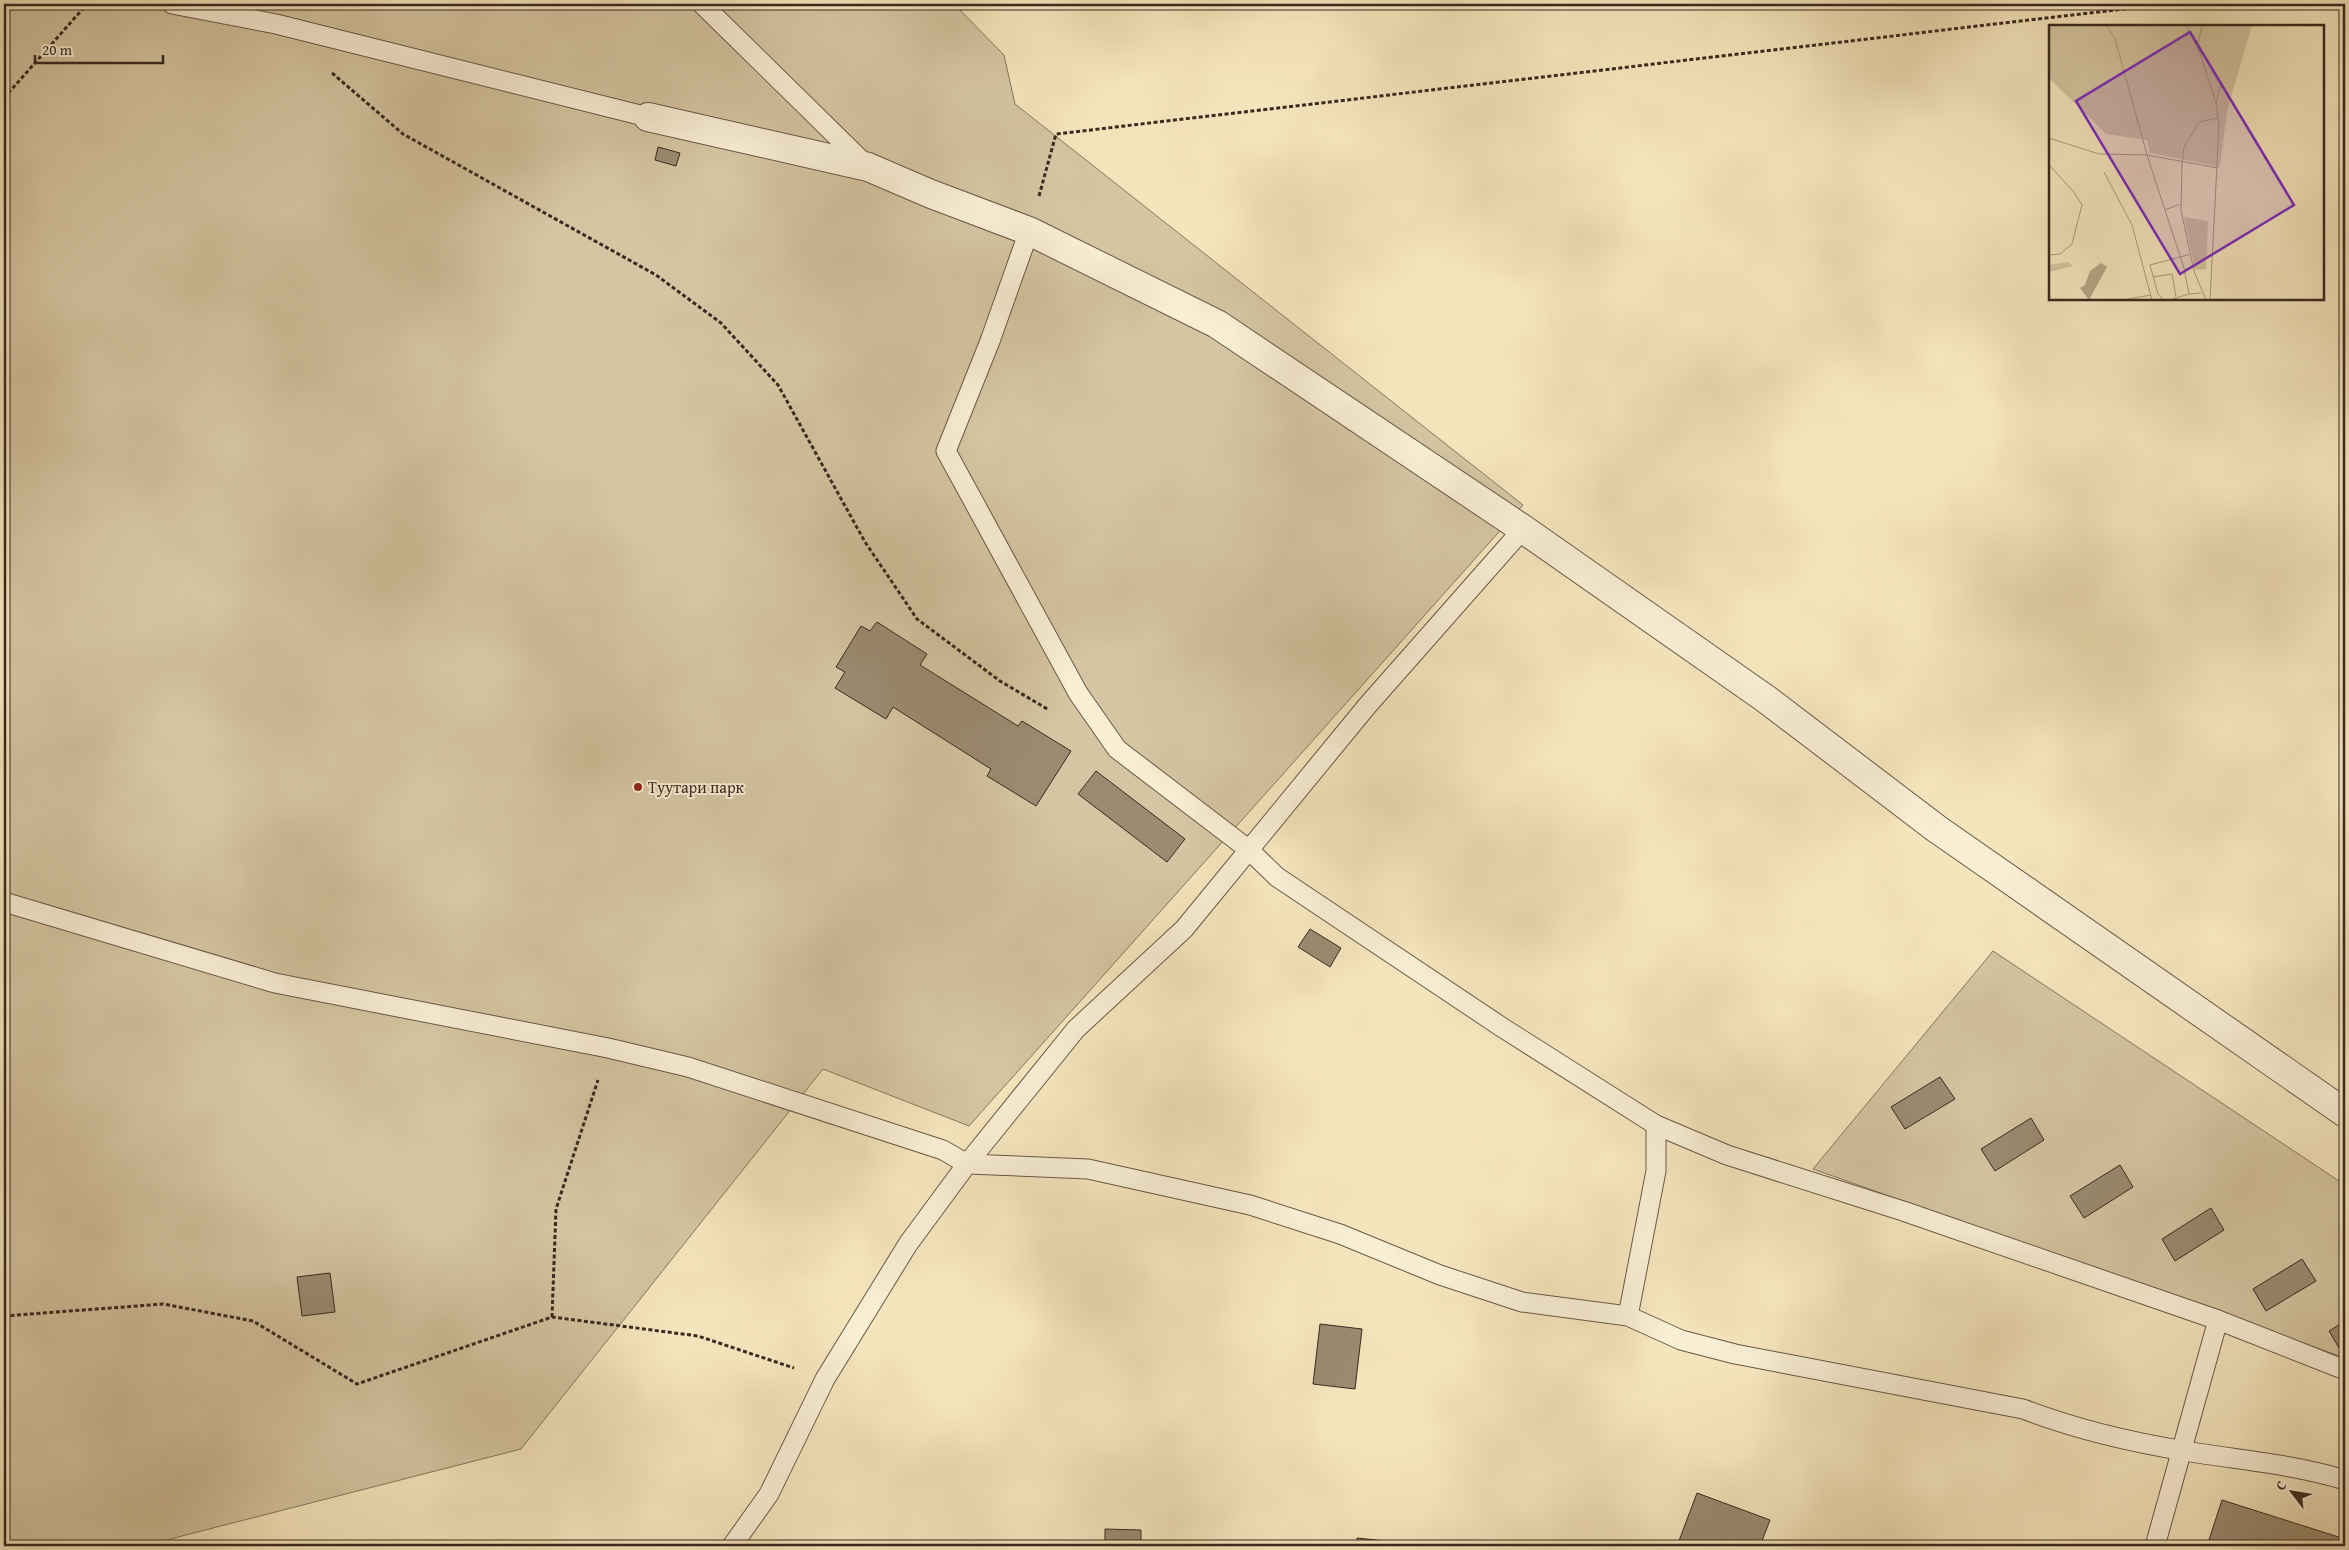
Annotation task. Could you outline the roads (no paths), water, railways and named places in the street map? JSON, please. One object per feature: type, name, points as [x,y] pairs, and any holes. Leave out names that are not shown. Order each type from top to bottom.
[{"type":"street","points":[[648,117],[868,166],[931,194],[1029,231],[1216,324],[1524,529],[1766,699],[1937,830],[2345,1112]]},
{"type":"lane","points":[[172,4],[192,6],[276,24],[648,117]]},
{"type":"lane","points":[[702,4],[868,166]]},
{"type":"lane","points":[[1029,231],[990,341],[946,451],[1078,693],[1117,749],[1248,849],[1277,877],[1503,1028],[1656,1125],[1727,1155],[1903,1211],[2218,1320],[2345,1370]]},
{"type":"lane","points":[[732,1546],[769,1494],[826,1379],[908,1244],[967,1164],[1076,1029],[1184,929],[1367,706],[1524,529]]},
{"type":"lane","points":[[4,902],[276,984],[608,1048],[698,1070],[943,1150],[967,1164],[1088,1168],[1250,1205],[1331,1231],[1440,1275],[1522,1302],[1628,1316],[1681,1340],[1735,1354],[2023,1409],[2067,1426],[2183,1451],[2318,1472],[2345,1480]]},
{"type":"lane","points":[[1628,1316],[1656,1171],[1656,1125]]},
{"type":"lane","points":[[2155,1546],[2218,1320]]},
{"type":"place","name":"Туутари парк","points":[[638,787]]}]
